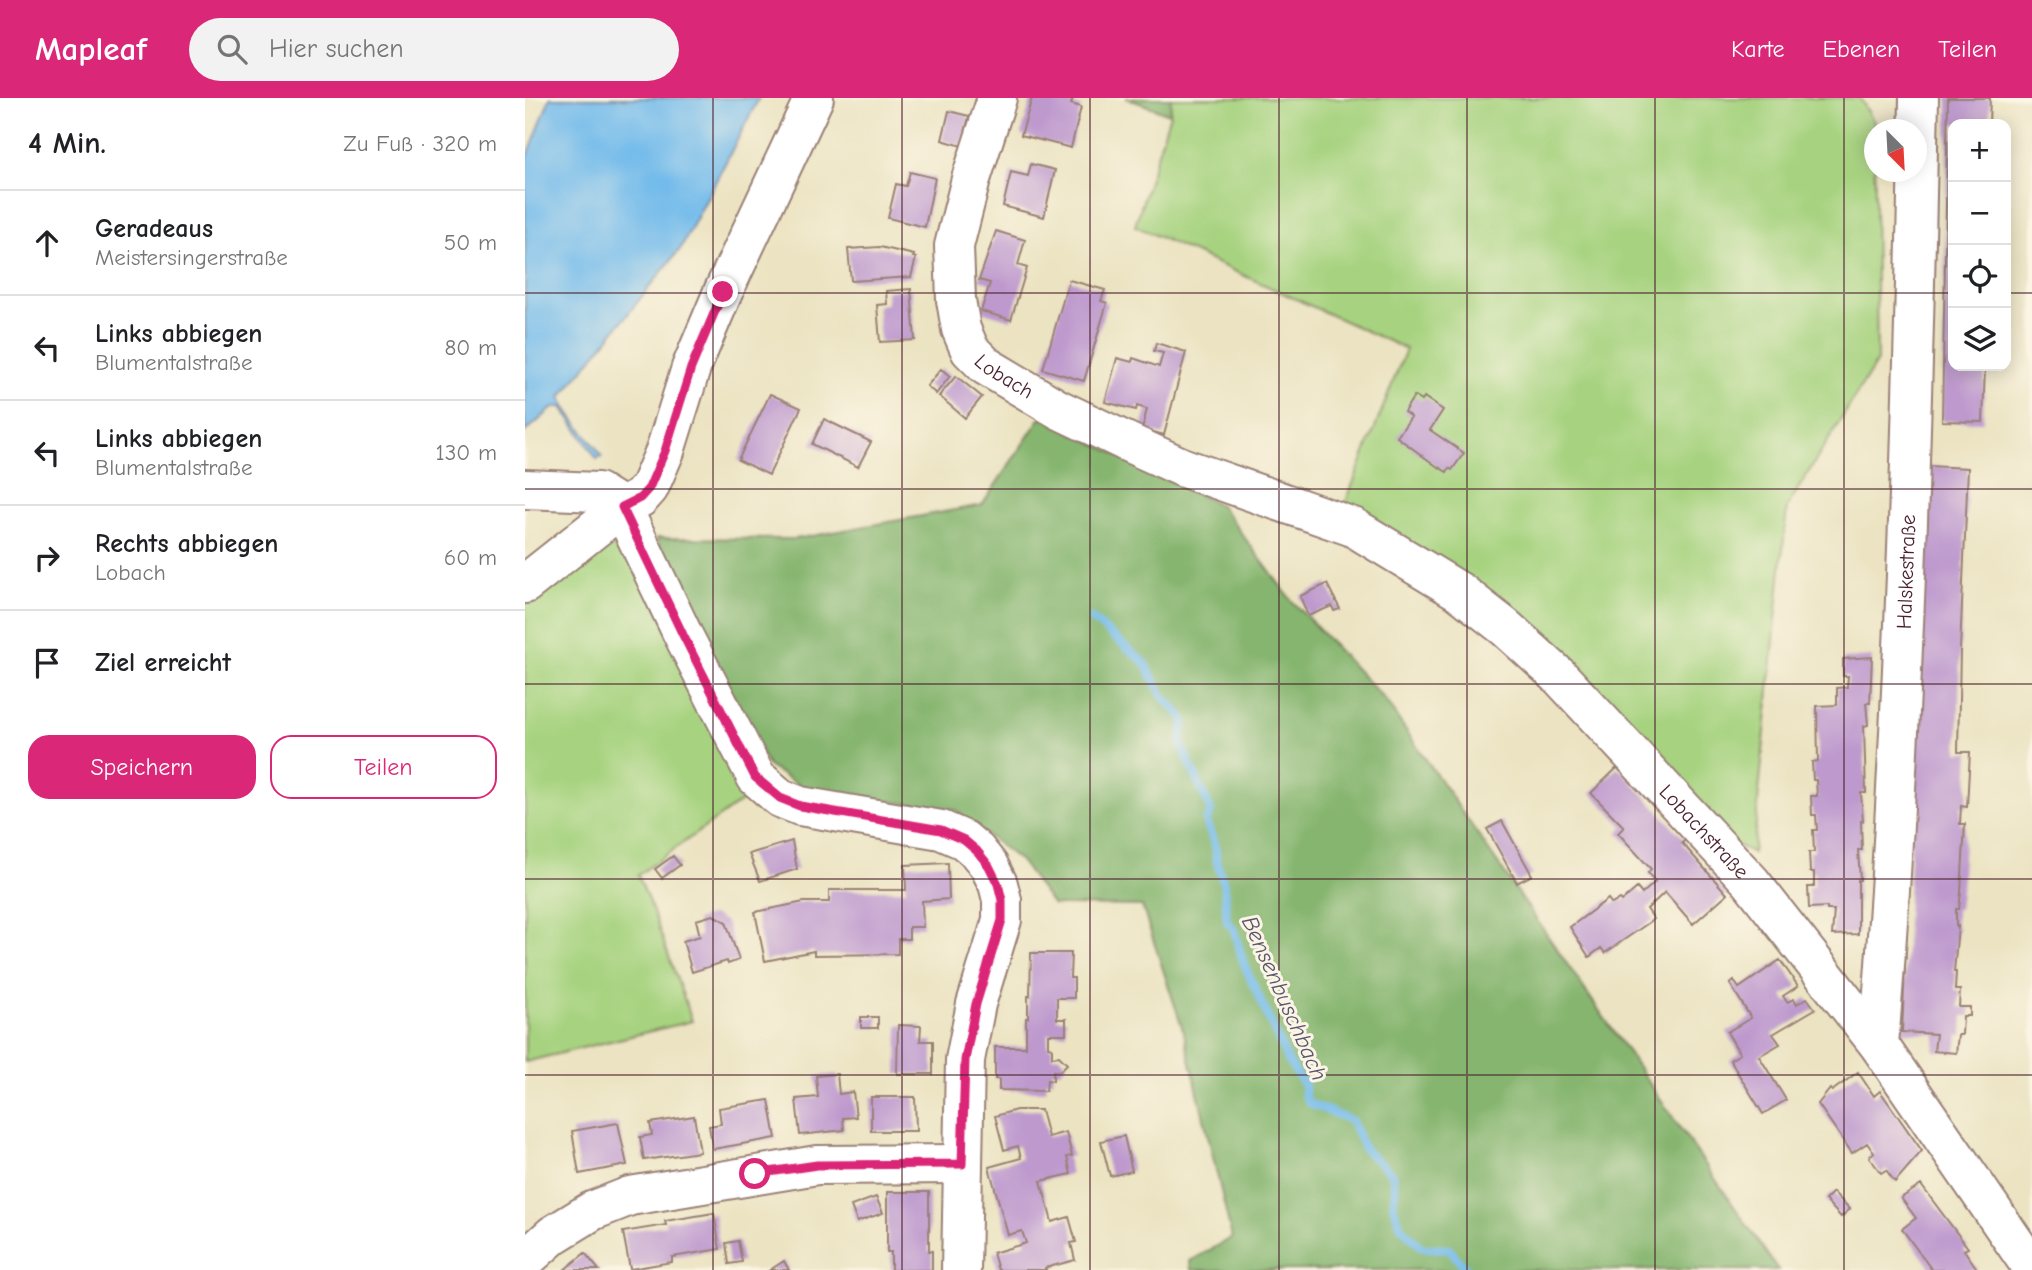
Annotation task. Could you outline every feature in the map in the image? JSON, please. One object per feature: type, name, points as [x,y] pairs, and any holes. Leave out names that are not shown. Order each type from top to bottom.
[{"type":"street","points":[[525,584],[622,507],[640,498],[649,488],[665,451],[691,368],[717,305],[814,98]]},
{"type":"street","name":"Lobach","points":[[996,98],[954,246],[956,300],[961,329],[970,350],[986,366],[1058,409],[1184,468],[1280,502]]},
{"type":"street","name":"Halskestraße","points":[[1879,1045],[1889,913],[1911,436],[1919,98]]},
{"type":"street","points":[[525,489],[598,492],[622,507],[755,777],[780,798],[800,806],[941,830],[964,840],[989,866],[1000,892],[1002,920],[976,1004],[965,1060],[961,1270]]},
{"type":"street","name":"Lobachstraße","points":[[1280,502],[1353,527],[1460,592],[1506,628],[1559,677],[1751,882],[1879,1045],[2032,1268]]},
{"type":"street","points":[[525,1260],[553,1235],[592,1211],[630,1196],[817,1165],[962,1164]]},
{"type":"green space","points":[[1126,98],[1171,98],[1170,114]]},
{"type":"green space","points":[[1171,98],[1860,98],[1872,119],[1864,119],[1864,182],[1875,182],[1877,361],[1787,507],[1753,853],[1726,840],[1512,605],[1343,509],[1406,349],[1135,226],[1170,114]]},
{"type":"green space","points":[[1041,417],[1220,505],[1292,601],[1385,700],[1778,1270],[1191,1270],[1190,1261],[1232,1238],[1184,1033],[1142,906],[1053,905],[1020,861],[955,810],[807,790],[768,766],[656,538],[795,539],[982,505]]},
{"type":"green space","points":[[608,543],[635,562],[750,795],[638,875],[692,1021],[525,1062],[525,595],[594,546]]},
{"type":"water","points":[[550,98],[759,98],[681,248],[561,397],[569,413],[602,457],[597,459],[562,407],[554,407],[525,432],[525,163]]},
{"type":"building","points":[[1032,98],[1073,98],[1071,104],[1081,107],[1071,148],[1021,135]]},
{"type":"building","points":[[1948,98],[1990,98],[1989,119],[1948,119],[1948,371],[1985,371],[1983,422],[1942,421]]},
{"type":"building","points":[[949,111],[969,116],[962,146],[942,140]]},
{"type":"building","points":[[1031,164],[1055,170],[1044,217],[1003,206],[1011,172],[1028,176]]},
{"type":"building","points":[[910,172],[935,178],[925,227],[888,218],[896,184],[906,186]]},
{"type":"building","points":[[996,231],[1025,240],[1018,265],[1027,268],[1011,320],[981,311],[990,283],[979,280]]},
{"type":"building","points":[[880,247],[914,255],[916,258],[911,277],[851,281],[848,249]]},
{"type":"building","points":[[1069,280],[1105,290],[1101,301],[1107,303],[1084,381],[1043,369]]},
{"type":"building","points":[[911,289],[915,340],[880,342],[877,305],[887,304],[886,291]]},
{"type":"building","points":[[1156,343],[1186,352],[1164,435],[1142,429],[1147,409],[1137,406],[1136,410],[1105,402],[1117,358],[1132,362],[1133,358],[1159,367],[1163,353],[1154,351]]},
{"type":"building","points":[[941,369],[950,376],[936,394],[927,386]]},
{"type":"building","points":[[956,376],[982,397],[965,418],[939,396]]},
{"type":"building","points":[[770,394],[801,408],[769,475],[738,460]]},
{"type":"building","points":[[1414,396],[1422,401],[1424,397],[1443,410],[1430,430],[1464,453],[1452,470],[1449,468],[1447,472],[1435,465],[1397,437],[1411,417],[1404,412]]},
{"type":"building","points":[[824,419],[871,442],[858,467],[812,444]]},
{"type":"building","points":[[1928,466],[1968,468],[1958,752],[1970,752],[1967,807],[1961,806],[1960,824],[1965,824],[1961,892],[1959,909],[1956,909],[1958,926],[1954,972],[1955,990],[1960,990],[1959,1007],[1970,1007],[1970,1016],[1963,1016],[1962,1035],[1958,1035],[1956,1053],[1934,1051],[1936,1034],[1902,1032]]},
{"type":"building","points":[[1327,584],[1340,609],[1334,611],[1332,606],[1308,616],[1300,596]]},
{"type":"building","points":[[1872,657],[1870,703],[1866,703],[1868,725],[1864,726],[1866,793],[1861,793],[1863,821],[1862,850],[1858,850],[1858,934],[1832,935],[1834,910],[1827,910],[1827,907],[1809,908],[1808,887],[1814,887],[1814,872],[1810,872],[1809,852],[1814,852],[1813,830],[1817,830],[1816,815],[1812,815],[1811,796],[1817,796],[1812,762],[1818,761],[1817,706],[1837,705],[1837,688],[1847,687],[1848,676],[1843,676],[1843,659]]},
{"type":"building","points":[[1618,767],[1685,840],[1682,843],[1727,894],[1693,924],[1665,892],[1647,909],[1654,919],[1605,953],[1601,948],[1589,957],[1570,927],[1608,899],[1612,904],[1620,899],[1622,901],[1637,888],[1642,894],[1655,882],[1648,873],[1651,869],[1618,833],[1624,827],[1591,793]]},
{"type":"building","points":[[1502,821],[1532,875],[1517,883],[1487,829]]},
{"type":"building","points":[[792,841],[797,869],[760,881],[749,854]]},
{"type":"building","points":[[673,856],[680,865],[662,878],[655,869]]},
{"type":"building","points":[[948,863],[949,899],[922,901],[923,927],[909,927],[909,939],[898,939],[898,954],[814,955],[814,951],[765,961],[755,912],[804,902],[829,902],[829,890],[906,890],[905,865]]},
{"type":"building","points":[[713,915],[726,922],[739,960],[692,972],[683,941],[700,936],[696,920]]},
{"type":"building","points":[[1031,953],[1071,953],[1070,978],[1074,978],[1074,998],[1057,998],[1057,1019],[1066,1019],[1066,1034],[1048,1034],[1048,1047],[1052,1048],[1052,1057],[1059,1056],[1067,1064],[1060,1071],[1053,1071],[1053,1081],[1047,1080],[1046,1091],[999,1090],[999,1079],[995,1079],[995,1047],[1026,1047]]},
{"type":"building","points":[[1780,960],[1798,986],[1783,996],[1787,1002],[1794,999],[1797,1004],[1807,998],[1815,1009],[1773,1034],[1780,1044],[1759,1056],[1786,1100],[1763,1114],[1730,1060],[1740,1054],[1727,1032],[1751,1018],[1730,984],[1734,981],[1739,988]]},
{"type":"building","points":[[861,1017],[878,1017],[878,1028],[861,1028]]},
{"type":"building","points":[[898,1025],[921,1026],[920,1041],[933,1041],[933,1074],[897,1074]]},
{"type":"building","points":[[1858,1072],[1874,1096],[1880,1091],[1922,1151],[1895,1182],[1886,1170],[1881,1173],[1869,1157],[1874,1153],[1867,1143],[1852,1153],[1818,1104],[1830,1089],[1832,1091]]},
{"type":"building","points":[[837,1074],[839,1094],[853,1092],[856,1117],[843,1118],[844,1130],[800,1135],[796,1099],[818,1097],[816,1076]]},
{"type":"building","points":[[871,1097],[915,1097],[916,1131],[871,1131]]},
{"type":"building","points":[[769,1100],[776,1138],[713,1149],[709,1126],[721,1124],[719,1108]]},
{"type":"building","points":[[1016,1110],[1041,1110],[1048,1137],[1066,1132],[1072,1156],[1067,1157],[1071,1174],[1041,1181],[1052,1222],[1069,1217],[1076,1242],[1071,1243],[1075,1260],[1045,1268],[1046,1270],[998,1270],[993,1253],[1026,1243],[1022,1231],[1008,1235],[989,1167],[1021,1158],[1018,1146],[1004,1150],[995,1116]]},
{"type":"building","points":[[694,1116],[700,1152],[644,1160],[640,1137],[652,1135],[650,1123]]},
{"type":"building","points":[[618,1123],[627,1165],[579,1174],[572,1131]]},
{"type":"building","points":[[1124,1136],[1132,1171],[1110,1176],[1101,1141]]},
{"type":"building","points":[[1921,1185],[1968,1248],[1964,1250],[1978,1270],[1932,1270],[1902,1229],[1916,1218],[1901,1198]]},
{"type":"building","points":[[887,1192],[929,1192],[929,1251],[932,1251],[932,1270],[891,1270],[891,1252],[887,1252]]},
{"type":"building","points":[[1833,1192],[1850,1209],[1841,1217],[1825,1200]]},
{"type":"building","points":[[876,1197],[883,1213],[857,1222],[851,1206]]},
{"type":"building","points":[[714,1213],[720,1249],[672,1257],[672,1262],[630,1269],[623,1232],[666,1225],[665,1221]]},
{"type":"building","points":[[738,1241],[742,1262],[729,1264],[726,1243]]},
{"type":"building","points":[[585,1253],[599,1270],[564,1270]]},
{"type":"building","points":[[784,1261],[789,1270],[770,1270]]},
{"type":"waterway","name":"Bensenbuschbach","points":[[1092,619],[1144,662],[1163,696],[1184,719],[1181,744],[1211,811],[1206,821],[1224,884],[1227,922],[1233,928],[1244,964],[1288,1061],[1305,1086],[1305,1096],[1309,1103],[1352,1121],[1364,1149],[1392,1174],[1395,1191],[1393,1205],[1401,1227],[1422,1248],[1449,1249],[1467,1270]]},
{"type":"route","points":[[723,292],[691,368],[665,451],[649,488],[640,498],[622,507],[755,777],[780,798],[800,806],[941,830],[964,840],[989,866],[1002,900],[1002,920],[976,1004],[965,1060],[962,1164],[817,1165],[755,1174]]}]
